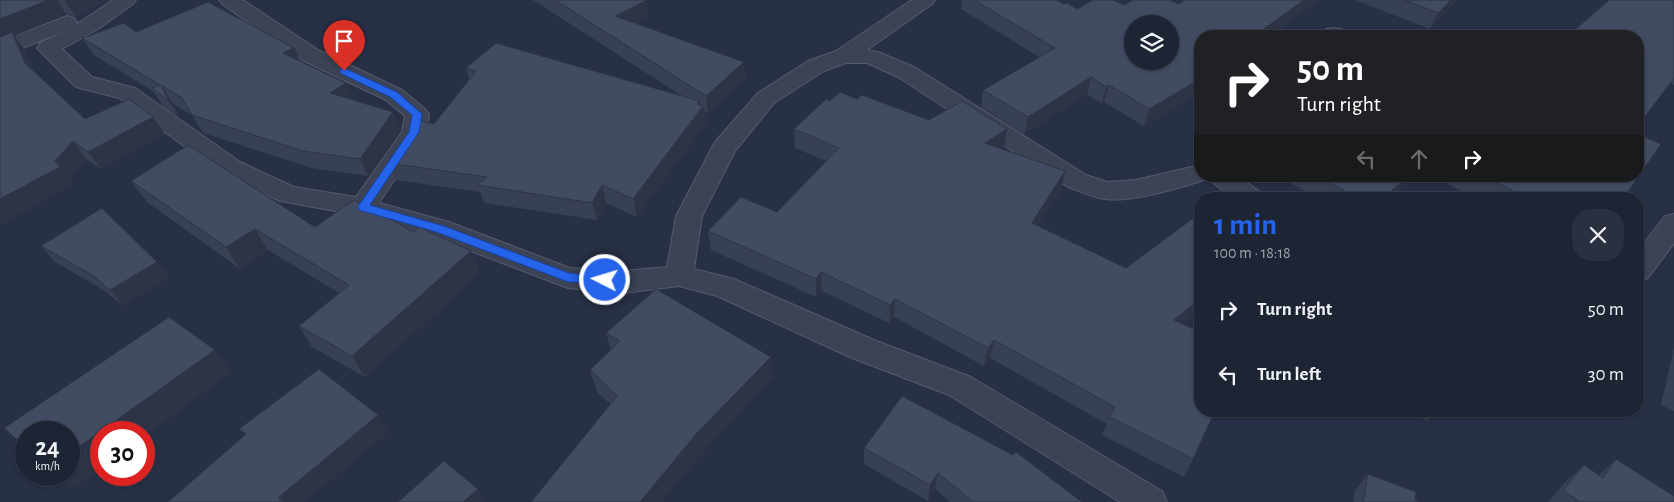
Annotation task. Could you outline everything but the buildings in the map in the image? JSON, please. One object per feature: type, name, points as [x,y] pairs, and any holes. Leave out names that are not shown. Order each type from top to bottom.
[{"type":"street","points":[[0,50],[119,0]]},
{"type":"street","points":[[126,0],[92,25],[48,48],[84,82],[127,93],[230,168],[289,195],[363,207],[440,229],[568,278],[623,282],[679,276],[724,287],[863,349],[960,386],[1150,502]]},
{"type":"street","points":[[229,0],[310,55],[394,94],[418,114],[414,132],[363,207]]},
{"type":"street","points":[[679,276],[689,216],[724,148],[766,98],[816,66],[844,56],[925,0]]},
{"type":"street","points":[[844,56],[870,57],[906,72],[1077,182],[1106,191],[1136,189],[1194,174]]},
{"type":"street","points":[[1228,182],[1243,192]]},
{"type":"street","points":[[1644,263],[1674,223]]},
{"type":"route","points":[[344,71],[394,94],[418,114],[414,132],[363,207],[440,229],[568,278],[605,280]]}]
